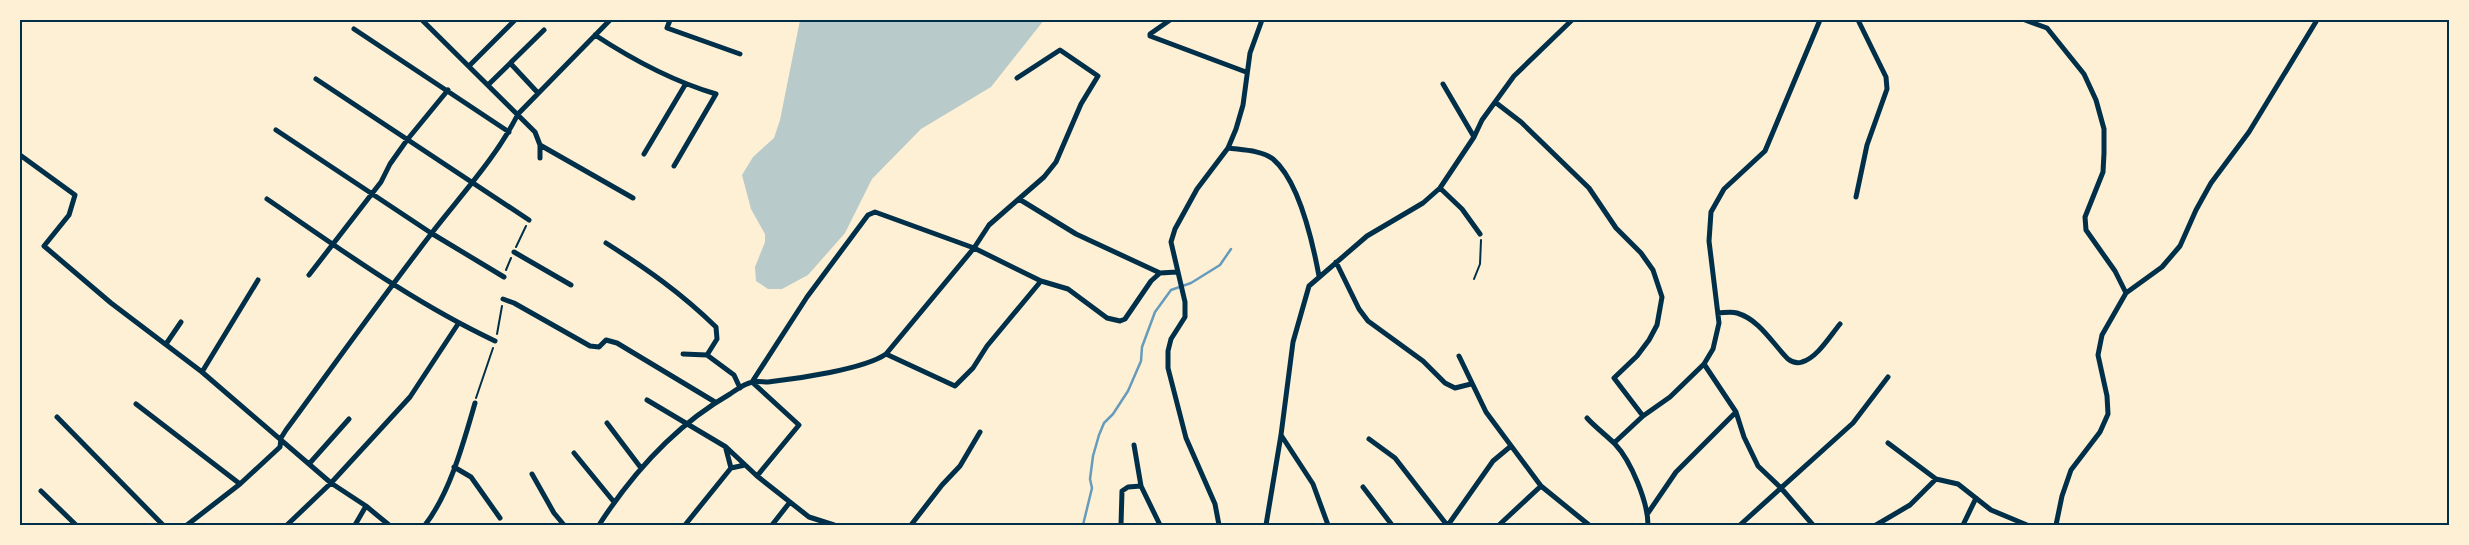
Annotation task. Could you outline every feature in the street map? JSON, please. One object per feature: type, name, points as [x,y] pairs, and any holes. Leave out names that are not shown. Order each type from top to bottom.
[{"type":"street","points":[[423,20],[535,132],[540,145],[540,158]]},
{"type":"street","points":[[469,66],[515,20]]},
{"type":"street","points":[[187,525],[240,484],[280,447],[281,438],[431,233],[509,132],[518,114],[610,20]]},
{"type":"street","points":[[670,20],[667,28],[740,54]]},
{"type":"street","points":[[1219,525],[1214,504],[1186,438],[1168,368],[1168,351],[1172,339],[1185,317],[1185,302],[1171,242],[1175,228],[1197,189],[1228,148],[1243,104],[1246,72],[1262,20]]},
{"type":"street","points":[[1266,525],[1281,435],[1293,342],[1309,286],[1367,236],[1423,203],[1440,188],[1474,137],[1482,120],[1514,76],[1572,20]]},
{"type":"street","points":[[1614,443],[1643,416],[1670,397],[1704,364],[1718,337],[1718,313],[1709,241],[1711,212],[1724,189],[1764,151],[1820,20]]},
{"type":"street","points":[[1856,197],[1867,145],[1887,88],[1886,77],[1858,20]]},
{"type":"street","points":[[2025,20],[2047,28],[2084,74],[2096,100],[2104,129],[2103,172],[2085,217],[2086,230],[2116,271],[2126,293]]},
{"type":"street","points":[[2056,525],[2062,496],[2071,470],[2100,432],[2108,414],[2107,396],[2098,355],[2102,335],[2126,293],[2162,267],[2180,246],[2196,210],[2211,183],[2249,132],[2317,20]]},
{"type":"street","points":[[1165,21],[1150,36],[1246,72]]},
{"type":"street","points":[[354,29],[509,132]]},
{"type":"street","points":[[489,84],[544,30]]},
{"type":"street","points":[[595,35],[628,56],[685,85],[716,94],[674,166]]},
{"type":"street","points":[[599,525],[614,502],[641,468],[688,424],[715,402],[752,382],[769,382],[829,372],[875,361],[886,354],[974,248],[989,225],[1044,177],[1056,162],[1081,104],[1098,76],[1060,50],[1017,78]]},
{"type":"street","points":[[511,64],[538,93]]},
{"type":"street","points":[[316,79],[529,220]]},
{"type":"street","points":[[1443,84],[1474,137]]},
{"type":"street","points":[[644,154],[685,85]]},
{"type":"street","points":[[309,275],[372,194],[406,140],[448,90]]},
{"type":"street","points":[[1495,102],[1521,122],[1588,188],[1616,228],[1641,253],[1653,270],[1656,284],[1662,297],[1657,325],[1637,356],[1614,378],[1643,416]]},
{"type":"street","points":[[276,130],[431,233],[504,277]]},
{"type":"street","points":[[540,145],[633,198]]},
{"type":"street","points":[[1228,148],[1262,154],[1273,159],[1287,177],[1310,229],[1320,276]]},
{"type":"street","points":[[20,155],[76,196],[70,215],[44,246],[111,303],[202,372],[331,483],[366,506],[389,525]]},
{"type":"street","points":[[1440,188],[1462,208],[1480,234]]},
{"type":"street","points":[[266,199],[332,244],[458,324],[495,342]]},
{"type":"street","points":[[1019,199],[1108,251],[1138,261],[1160,273],[1177,272]]},
{"type":"street","points":[[752,382],[807,297],[868,215],[875,212],[974,248],[1042,280],[1068,289],[1108,318],[1125,319],[1132,313],[1151,281],[1160,273]]},
{"type":"street","points":[[606,243],[661,278],[716,326],[717,339],[708,355]]},
{"type":"street","points":[[514,252],[571,285]]},
{"type":"street","points":[[1336,262],[1359,309],[1368,321],[1423,361],[1444,383],[1455,388],[1471,384]]},
{"type":"street","points":[[202,372],[258,280]]},
{"type":"street","points":[[886,354],[955,386],[973,368],[987,346],[1042,280]]},
{"type":"street","points":[[503,299],[514,303],[590,346],[599,347],[606,340],[617,343],[715,402]]},
{"type":"street","points":[[1718,313],[1738,313],[1749,319],[1772,338],[1788,359],[1794,363],[1801,363],[1810,358],[1840,324]]},
{"type":"street","points":[[166,344],[181,322]]},
{"type":"street","points":[[287,525],[331,483],[410,397],[458,324]]},
{"type":"street","points":[[683,354],[708,355],[734,376],[740,388]]},
{"type":"street","points":[[1459,356],[1486,412],[1541,486],[1589,525]]},
{"type":"street","points":[[1704,364],[1736,412],[1744,437],[1758,466],[1781,488],[1813,525]]},
{"type":"street","points":[[1740,525],[1853,423],[1888,377]]},
{"type":"street","points":[[752,382],[799,425],[757,476]]},
{"type":"street","points":[[647,400],[726,447],[757,476],[809,516],[834,525]]},
{"type":"street","points":[[425,525],[436,508],[454,467],[474,402]]},
{"type":"street","points":[[136,404],[240,484]]},
{"type":"street","points":[[1648,513],[1676,472],[1736,412]]},
{"type":"street","points":[[57,417],[163,525]]},
{"type":"street","points":[[1587,418],[1622,453],[1648,513],[1648,525]]},
{"type":"street","points":[[309,464],[349,419]]},
{"type":"street","points":[[607,423],[641,468]]},
{"type":"street","points":[[911,525],[960,466],[980,432]]},
{"type":"street","points":[[1281,435],[1313,484],[1328,525]]},
{"type":"street","points":[[1369,439],[1395,458],[1447,525],[1493,461],[1511,446]]},
{"type":"street","points":[[1888,443],[1936,479],[1958,484],[1991,510],[2027,525]]},
{"type":"street","points":[[1134,445],[1141,486],[1160,525]]},
{"type":"street","points":[[726,447],[731,468]]},
{"type":"street","points":[[574,453],[614,502]]},
{"type":"street","points":[[685,525],[731,468],[745,465]]},
{"type":"street","points":[[454,467],[471,477],[500,518]]},
{"type":"street","points":[[532,474],[554,512],[564,525]]},
{"type":"street","points":[[1876,525],[1910,505],[1936,479]]},
{"type":"street","points":[[1121,525],[1122,492],[1128,487],[1141,486]]},
{"type":"street","points":[[1499,525],[1541,486]]},
{"type":"street","points":[[1363,487],[1392,525]]},
{"type":"street","points":[[42,490],[76,525]]},
{"type":"street","points":[[1963,525],[1976,498]]},
{"type":"street","points":[[772,525],[790,502]]},
{"type":"street","points":[[355,525],[366,506]]},
{"type":"path","points":[[504,277],[529,220]]},
{"type":"path","points":[[1474,279],[1480,264],[1480,234]]},
{"type":"path","points":[[474,402],[495,342],[503,299]]},
{"type":"shaded area","points":[[800,20],[1044,20],[991,87],[921,129],[872,179],[845,233],[808,275],[782,289],[768,289],[756,281],[755,267],[765,242],[765,234],[751,209],[742,175],[753,157],[774,138],[780,120]]},
{"type":"waterway","points":[[1083,525],[1092,488],[1090,479],[1093,456],[1099,435],[1104,423],[1113,414],[1128,391],[1141,361],[1142,347],[1155,312],[1171,290],[1191,283],[1220,265],[1231,249]]}]
